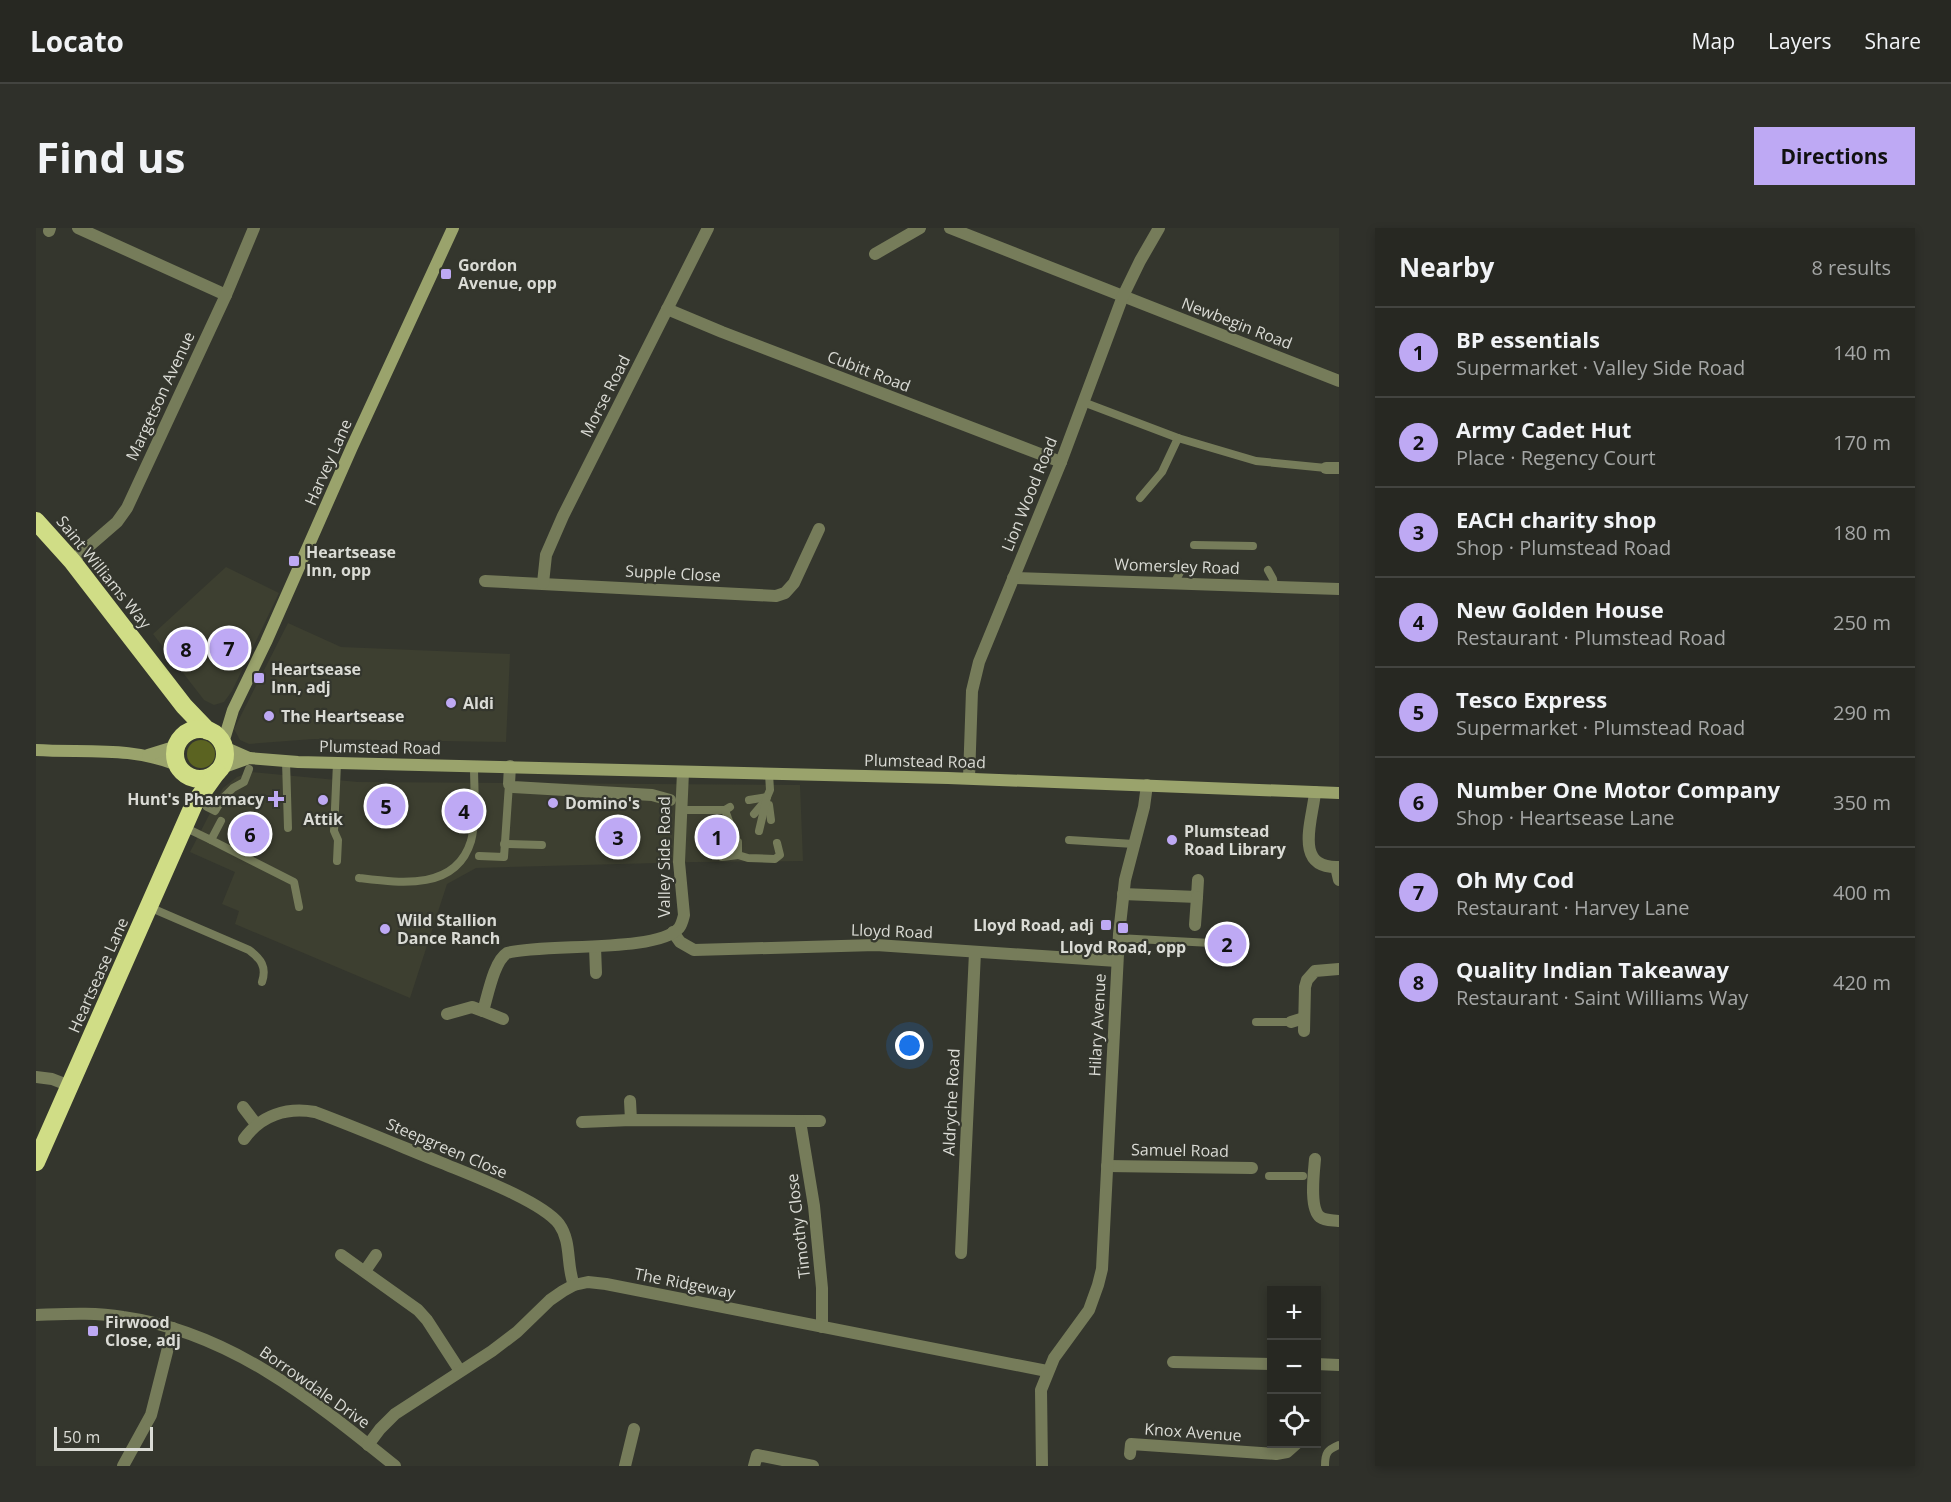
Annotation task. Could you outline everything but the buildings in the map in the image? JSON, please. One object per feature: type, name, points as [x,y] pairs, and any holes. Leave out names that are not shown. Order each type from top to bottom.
[{"type":"highway","name":"Saint Williams Way","points":[[36,521],[72,561],[184,706],[216,738]]},
{"type":"highway","points":[[184,706],[183,728],[176,753],[181,769],[200,806]]},
{"type":"highway","points":[[179,743],[186,734],[192,731],[216,738],[225,760],[219,770],[204,779],[189,776],[181,769]]},
{"type":"highway","name":"Heartsease Lane","points":[[36,1162],[184,827],[200,806],[219,770]]},
{"type":"main road","name":"Harvey Lane","points":[[216,738],[233,710],[266,642],[352,447],[453,228]]},
{"type":"main road","name":"Harvey Lane","points":[[216,738],[233,710]]},
{"type":"main road","name":"Plumstead Road","points":[[216,738],[249,763]]},
{"type":"main road","points":[[148,755],[179,743]]},
{"type":"main road","points":[[36,750],[148,755],[181,769]]},
{"type":"main road","name":"Plumstead Road","points":[[219,770],[249,763],[286,761],[969,778],[1339,793]]},
{"type":"street","points":[[78,228],[226,295]]},
{"type":"street","name":"Margetson Avenue","points":[[72,561],[117,522],[127,508],[226,295],[254,228]]},
{"type":"street","name":"Morse Road","points":[[543,583],[546,555],[563,516],[708,228]]},
{"type":"street","points":[[875,254],[920,228]]},
{"type":"street","name":"Newbegin Road","points":[[950,228],[1339,381]]},
{"type":"street","name":"Lion Wood Road","points":[[969,778],[975,676],[1061,462],[1123,296],[1159,229]]},
{"type":"street","name":"Cubitt Road","points":[[667,309],[1061,462]]},
{"type":"street","points":[[1326,468],[1339,468]]},
{"type":"street","name":"Supple Close","points":[[485,581],[776,596],[785,593],[794,583],[819,529]]},
{"type":"street","name":"Womersley Road","points":[[1013,578],[1068,578],[1339,589]]},
{"type":"street","points":[[510,766],[511,785],[652,795],[670,800]]},
{"type":"street","name":"Valley Side Road","points":[[483,1011],[498,964],[503,955],[507,953],[553,948],[595,947],[652,940],[678,929],[684,915],[679,862],[683,772]]},
{"type":"street","name":"Hilary Avenue","points":[[1047,1371],[1089,1310],[1102,1269],[1118,938],[1123,894],[1144,807],[1147,785]]},
{"type":"street","points":[[1315,792],[1308,829],[1309,849],[1318,862],[1338,871]]},
{"type":"street","points":[[1195,925],[1198,880]]},
{"type":"street","points":[[1123,894],[1197,897]]},
{"type":"street","name":"Lloyd Road","points":[[673,932],[680,942],[694,950],[876,945],[1117,961]]},
{"type":"street","points":[[595,947],[596,974]]},
{"type":"street","name":"Aldryche Road","points":[[961,1254],[975,952]]},
{"type":"street","points":[[1291,1022],[1304,1025],[1307,980],[1315,971],[1339,969]]},
{"type":"street","points":[[447,1014],[472,1007],[503,1019]]},
{"type":"street","points":[[36,1077],[52,1079],[70,1086]]},
{"type":"street","points":[[630,1101],[631,1120]]},
{"type":"street","points":[[243,1107],[256,1124]]},
{"type":"street","name":"Steepgreen Close","points":[[244,1138],[256,1124],[281,1112],[304,1110],[315,1112],[386,1139],[502,1189],[543,1210],[558,1223],[569,1247],[571,1276],[574,1285]]},
{"type":"street","name":"Timothy Close","points":[[800,1121],[814,1206],[822,1288],[822,1327]]},
{"type":"street","points":[[582,1122],[820,1121]]},
{"type":"street","points":[[1315,1159],[1309,1176],[1316,1212],[1327,1220],[1339,1221]]},
{"type":"street","name":"Samuel Road","points":[[1107,1166],[1252,1168]]},
{"type":"street","points":[[341,1255],[418,1310],[460,1371]]},
{"type":"street","points":[[364,1271],[376,1255]]},
{"type":"street","name":"The Ridgeway","points":[[574,1285],[588,1282],[606,1284],[1047,1371]]},
{"type":"street","points":[[368,1445],[395,1414],[492,1351],[517,1332],[550,1300],[574,1285]]},
{"type":"street","name":"Borrowdale Drive","points":[[36,1315],[120,1316],[173,1328],[200,1337],[265,1369],[307,1397],[395,1466]]},
{"type":"street","points":[[123,1466],[150,1415],[173,1328]]},
{"type":"street","points":[[1173,1362],[1267,1364]]},
{"type":"street","points":[[1321,1364],[1339,1365]]},
{"type":"street","points":[[1042,1466],[1040,1406],[1041,1390],[1047,1371]]},
{"type":"street","points":[[625,1466],[634,1429]]},
{"type":"street","name":"Knox Avenue","points":[[1130,1454],[1131,1444],[1276,1454],[1287,1452],[1291,1448]]},
{"type":"street","points":[[754,1466],[756,1455],[813,1466]]},
{"type":"lane","points":[[1083,402],[1178,438],[1256,461],[1326,468]]},
{"type":"lane","points":[[1140,498],[1162,472],[1178,438]]},
{"type":"lane","points":[[1194,545],[1253,546]]},
{"type":"lane","points":[[1174,584],[1182,568]]},
{"type":"lane","points":[[1268,570],[1274,586]]},
{"type":"lane","points":[[286,761],[288,828]]},
{"type":"lane","points":[[200,806],[215,812],[223,798],[233,788],[244,782],[249,763]]},
{"type":"lane","points":[[337,763],[334,831],[338,840],[337,861]]},
{"type":"lane","points":[[359,878],[391,882],[418,882],[441,876],[455,866],[465,855],[471,840],[474,766]]},
{"type":"lane","points":[[767,797],[760,804],[754,815],[767,797],[770,790],[769,774]]},
{"type":"lane","points":[[479,856],[504,857],[511,785]]},
{"type":"lane","points":[[767,797],[771,820]]},
{"type":"lane","points":[[683,810],[729,815]]},
{"type":"lane","points":[[211,840],[221,821]]},
{"type":"lane","points":[[184,827],[294,882],[299,907]]},
{"type":"lane","points":[[1069,840],[1134,844]]},
{"type":"lane","points":[[738,842],[738,855]]},
{"type":"lane","points":[[722,857],[738,855],[748,858],[775,858],[780,855],[777,843]]},
{"type":"lane","points":[[504,844],[542,845]]},
{"type":"lane","points":[[149,907],[249,950],[259,958],[263,965],[262,982]]},
{"type":"lane","points":[[1118,938],[1211,943]]},
{"type":"lane","points":[[1257,1022],[1291,1022]]},
{"type":"lane","points":[[1269,1176],[1309,1176]]},
{"type":"lane","points":[[1325,1466],[1326,1453],[1339,1445]]},
{"type":"shaded area","points":[[226,567],[279,593],[232,691],[224,702],[214,705],[204,700],[153,634]]},
{"type":"shaded area","points":[[288,623],[341,647],[510,654],[506,742],[313,739],[249,744],[240,740],[234,729]]},
{"type":"shaded area","points":[[251,772],[358,782],[800,785],[803,861],[476,868],[447,884],[410,998],[235,924],[239,911],[222,904],[235,872],[190,852],[223,788],[237,777]]},
{"type":"green space","points":[[201,740],[211,744],[215,754],[211,764],[201,768],[191,764],[187,754],[191,744]]},
{"type":"place","name":"Gordon Avenue, opp","points":[[446,274]]},
{"type":"place","name":"Heartsease Inn, opp","points":[[294,561]]},
{"type":"place","name":"Oh My Cod","points":[[229,648]]},
{"type":"place","name":"Quality Indian Takeaway","points":[[186,649]]},
{"type":"place","name":"Heartsease Inn, adj","points":[[259,678]]},
{"type":"place","name":"Aldi","points":[[451,703]]},
{"type":"place","name":"The Heartsease","points":[[269,716]]},
{"type":"place","name":"Hunt's Pharmacy","points":[[276,799]]},
{"type":"place","name":"Attik","points":[[323,800]]},
{"type":"place","name":"Domino's","points":[[553,803]]},
{"type":"place","name":"Tesco Express","points":[[386,806]]},
{"type":"place","name":"New Golden House","points":[[464,811]]},
{"type":"place","name":"Number One Motor Company","points":[[250,834]]},
{"type":"place","name":"EACH charity shop","points":[[618,837]]},
{"type":"place","name":"BP essentials","points":[[717,837]]},
{"type":"place","name":"Plumstead Road Library","points":[[1172,840]]},
{"type":"place","name":"Lloyd Road, adj","points":[[1106,925]]},
{"type":"place","name":"Lloyd Road, opp","points":[[1123,928]]},
{"type":"place","name":"Wild Stallion Dance Ranch","points":[[385,929]]},
{"type":"place","name":"Army Cadet Hut","points":[[1227,944]]},
{"type":"place","name":"Firwood Close, adj","points":[[93,1331]]}]
